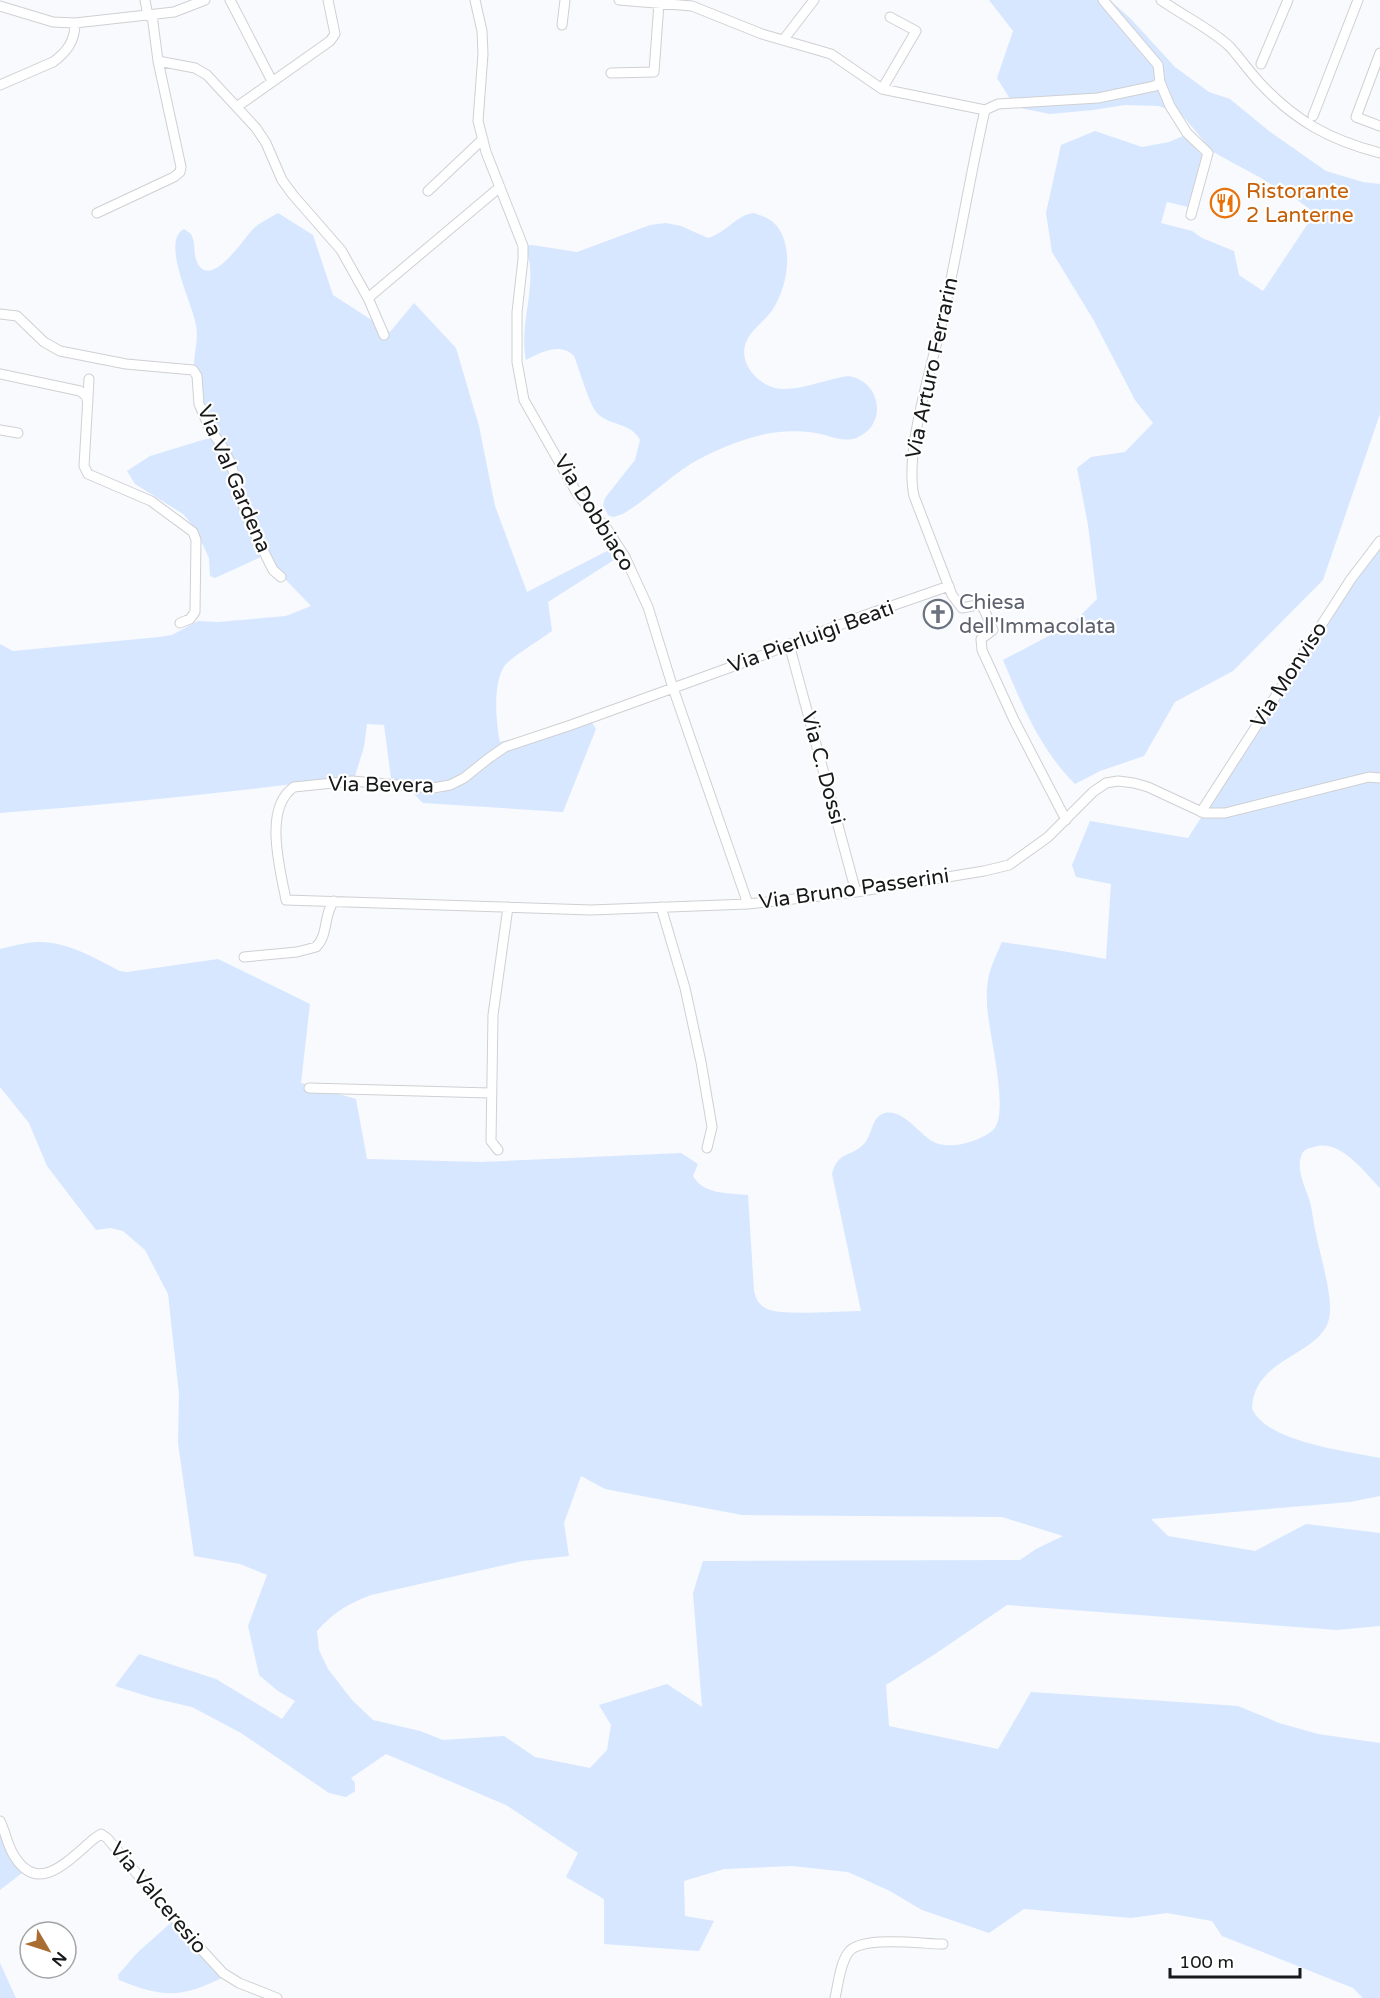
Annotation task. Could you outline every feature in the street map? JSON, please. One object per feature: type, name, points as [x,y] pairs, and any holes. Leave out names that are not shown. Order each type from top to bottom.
[{"type":"street","points":[[97,213],[174,177],[180,172],[181,167],[145,0]]},
{"type":"street","points":[[0,6],[53,22],[75,23],[174,12],[205,0]]},
{"type":"street","points":[[230,0],[272,81]]},
{"type":"street","points":[[238,106],[330,41],[335,34],[328,0]]},
{"type":"street","name":"Via Dobbiaco","points":[[475,0],[482,31],[482,72],[478,121],[523,246],[517,312],[517,362],[524,399],[578,495],[607,529],[625,557],[648,607],[673,688],[748,904]]},
{"type":"street","points":[[562,25],[565,0]]},
{"type":"street","points":[[619,0],[692,6],[762,34],[831,54],[882,89],[985,110],[998,104],[1098,98],[1155,86],[1160,82]]},
{"type":"street","points":[[784,39],[814,0]]},
{"type":"street","points":[[1103,0],[1158,65],[1160,82],[1170,106],[1187,133],[1208,153],[1191,215]]},
{"type":"street","points":[[1161,0],[1229,46],[1260,84],[1295,115],[1321,132],[1347,144],[1380,153]]},
{"type":"street","points":[[1261,63],[1288,0]]},
{"type":"street","points":[[1313,116],[1358,0]]},
{"type":"street","points":[[611,73],[654,72],[659,3]]},
{"type":"street","points":[[882,89],[916,31],[890,17]]},
{"type":"street","points":[[0,85],[61,56],[72,42],[75,23]]},
{"type":"street","points":[[1380,53],[1356,117],[1380,126]]},
{"type":"street","points":[[158,61],[195,68],[207,75],[238,106],[266,143],[282,180],[341,250],[368,298],[384,335]]},
{"type":"street","name":"Via Arturo Ferrarin","points":[[985,110],[942,321],[923,401],[911,481],[914,496],[952,596],[962,609],[977,605],[983,607],[993,630],[981,639],[982,650],[1014,720],[1066,820]]},
{"type":"street","points":[[428,191],[483,139]]},
{"type":"street","points":[[368,298],[500,187]]},
{"type":"street","name":"Via Val Gardena","points":[[0,314],[17,316],[44,342],[60,351],[126,364],[193,370],[197,376],[199,404],[210,429],[231,464],[252,526],[273,570],[281,577]]},
{"type":"street","points":[[0,375],[80,391],[86,396],[88,404]]},
{"type":"street","points":[[89,379],[84,466],[88,474],[151,501],[193,532],[196,540],[195,612],[190,619],[180,623]]},
{"type":"street","points":[[0,430],[18,433]]},
{"type":"street","name":"Via Monviso","points":[[1201,812],[1351,579],[1380,541]]},
{"type":"street","name":"Via Pierluigi Beati","points":[[673,688],[857,618],[949,586]]},
{"type":"street","name":"Via C. Dossi","points":[[789,644],[856,892]]},
{"type":"street","name":"Via Bevera","points":[[286,900],[278,857],[276,818],[281,802],[288,791],[294,787],[352,781],[433,788],[450,784],[464,778],[506,747],[673,688]]},
{"type":"street","name":"Via Bruno Passerini","points":[[286,900],[591,910],[748,904],[856,892],[1009,865],[1033,850],[1093,792],[1106,783],[1118,781],[1134,783],[1201,812],[1225,813],[1318,788],[1369,777],[1380,778]]},
{"type":"street","points":[[244,957],[297,952],[316,947],[324,935],[328,910],[334,901]]},
{"type":"street","points":[[498,1150],[490,1141],[490,1093],[493,1014],[507,907]]},
{"type":"street","points":[[662,907],[685,988],[702,1062],[712,1127],[707,1148]]},
{"type":"street","points":[[309,1088],[490,1093]]},
{"type":"street","name":"Via Valceresio","points":[[0,1821],[11,1850],[19,1863],[32,1872],[43,1875],[55,1872],[101,1834],[107,1838],[223,1973],[239,1983],[277,1998]]},
{"type":"street","points":[[835,1998],[848,1952],[858,1945],[871,1942],[943,1944]]},
{"type":"shaded area","points":[[989,0],[1110,0],[1131,19],[1175,67],[1209,92],[1230,99],[1269,131],[1326,171],[1363,182],[1380,184],[1380,414],[1323,580],[1233,671],[1175,702],[1144,756],[1100,771],[1075,784],[1042,741],[1025,710],[1003,660],[1073,623],[1097,599],[1088,525],[1077,468],[1091,457],[1125,452],[1153,423],[1135,400],[1093,319],[1052,252],[1046,213],[1061,145],[1095,131],[1142,147],[1169,142],[1183,136],[1203,156],[1188,207],[1167,202],[1161,223],[1192,231],[1202,238],[1234,251],[1239,275],[1263,291],[1315,213],[1278,186],[1276,188],[1213,152],[1183,116],[1159,106],[1125,105],[1050,114],[1015,107],[997,78],[1013,31]]},
{"type":"shaded area","points":[[278,213],[313,235],[333,295],[390,332],[414,303],[456,348],[479,426],[495,506],[527,592],[609,550],[617,558],[548,602],[552,631],[506,664],[499,680],[496,713],[500,742],[585,720],[591,721],[596,729],[563,812],[423,803],[406,785],[391,778],[384,725],[367,724],[364,747],[355,776],[178,797],[0,813],[0,644],[13,651],[159,637],[172,635],[198,621],[218,622],[286,616],[311,606],[263,556],[215,578],[210,576],[209,558],[195,528],[183,514],[135,484],[127,471],[150,456],[216,436],[202,404],[195,379],[197,331],[176,259],[175,246],[178,236],[184,229],[191,234],[197,262],[203,269],[211,270],[228,259],[254,228]]},
{"type":"shaded area","points":[[754,213],[772,221],[781,232],[787,253],[787,265],[778,300],[747,340],[744,349],[747,365],[765,384],[781,389],[798,388],[848,376],[859,380],[868,386],[877,404],[873,424],[866,432],[851,439],[793,431],[769,433],[745,440],[709,454],[689,465],[623,514],[613,517],[608,515],[603,505],[605,498],[635,460],[640,440],[631,430],[597,413],[574,356],[569,352],[551,350],[526,360],[524,345],[530,274],[525,246],[577,252],[650,225],[666,223],[681,226],[708,238],[742,217]]},
{"type":"shaded area","points":[[1380,541],[1380,1188],[1351,1158],[1333,1147],[1314,1147],[1303,1152],[1300,1172],[1311,1206],[1326,1277],[1330,1300],[1329,1319],[1323,1331],[1313,1341],[1275,1367],[1264,1378],[1256,1391],[1252,1408],[1260,1420],[1290,1437],[1328,1448],[1380,1458],[1380,1496],[1350,1502],[1151,1519],[1168,1536],[1255,1551],[1306,1524],[1380,1533],[1380,1626],[1337,1630],[1007,1605],[886,1685],[889,1726],[998,1749],[1031,1692],[1238,1706],[1279,1723],[1318,1734],[1380,1743],[1380,1998],[1363,1998],[1353,1988],[1222,1936],[1212,1921],[1167,1913],[1131,1918],[1024,1909],[989,1933],[922,1910],[890,1891],[848,1872],[792,1866],[724,1869],[684,1881],[685,1916],[714,1921],[699,1951],[604,1944],[604,1899],[566,1877],[578,1853],[506,1805],[386,1754],[351,1778],[355,1783],[355,1791],[346,1797],[329,1793],[241,1733],[192,1707],[115,1686],[139,1654],[216,1679],[282,1719],[295,1701],[278,1691],[259,1675],[248,1626],[267,1575],[240,1564],[194,1556],[178,1443],[179,1394],[168,1294],[145,1250],[123,1231],[111,1228],[96,1230],[47,1166],[29,1123],[0,1087],[0,949],[48,942],[80,951],[120,971],[127,972],[218,959],[310,1004],[301,1083],[356,1099],[367,1159],[481,1162],[681,1153],[698,1164],[693,1176],[704,1187],[718,1192],[748,1195],[754,1291],[762,1306],[785,1312],[861,1311],[832,1174],[837,1162],[866,1142],[878,1116],[882,1114],[896,1114],[902,1117],[939,1144],[963,1144],[979,1139],[992,1131],[998,1123],[1000,1109],[997,1071],[988,1015],[987,985],[1002,942],[1106,959],[1111,884],[1076,877],[1072,865],[1090,821],[1188,838],[1375,545]],"holes":[[[581,1476],[605,1489],[742,1515],[1002,1517],[1063,1536],[1036,1549],[1020,1560],[703,1561],[693,1593],[702,1707],[667,1684],[599,1705],[611,1725],[607,1750],[590,1768],[535,1757],[504,1736],[443,1740],[420,1731],[373,1720],[352,1700],[328,1669],[319,1650],[317,1631],[342,1609],[371,1595],[522,1561],[569,1556],[564,1523]]]},
{"type":"shaded area","points":[[0,1831],[22,1873],[0,1890]]},
{"type":"shaded area","points":[[174,1920],[224,1977],[196,1989],[172,1993],[148,1990],[119,1980],[118,1975],[137,1953]]},
{"type":"shaded area","points":[[0,1963],[16,1998],[0,1998]]},
{"type":"place","name":"Ristorante 2 Lanterne","points":[[1225,203]]},
{"type":"place","name":"Chiesa dell'Immacolata","points":[[938,614]]}]
